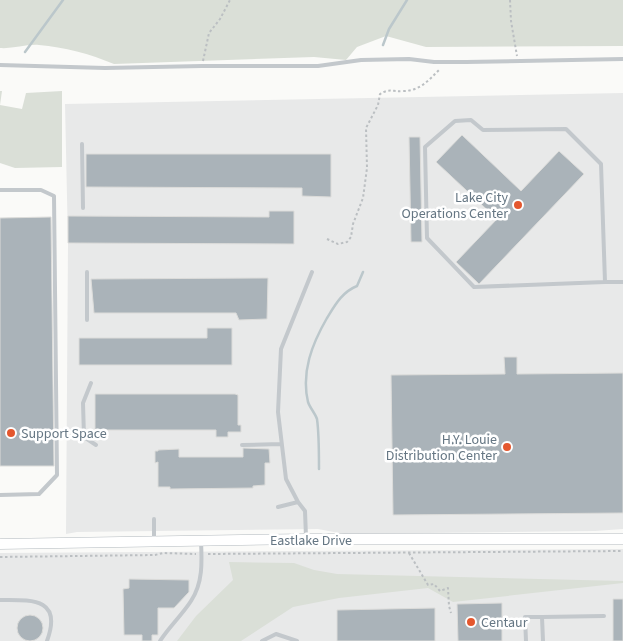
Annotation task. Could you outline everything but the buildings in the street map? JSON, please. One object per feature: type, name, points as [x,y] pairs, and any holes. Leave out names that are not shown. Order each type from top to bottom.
[{"type":"street","name":"Eastlake Drive","points":[[0,544],[306,539],[623,538]]},
{"type":"lane","points":[[0,65],[105,68],[318,66],[361,60],[410,59],[447,62],[623,59]]},
{"type":"lane","points":[[605,282],[601,164],[566,129],[483,130],[471,120],[455,121],[425,147],[427,238],[474,287],[623,282]]},
{"type":"lane","points":[[82,144],[83,208]]},
{"type":"lane","points":[[0,190],[40,190],[54,196],[57,475],[39,494],[0,495]]},
{"type":"lane","points":[[87,272],[88,320]]},
{"type":"lane","points":[[306,539],[305,511],[286,479],[280,444],[278,412],[281,349],[312,272]]},
{"type":"lane","points":[[91,383],[83,403],[84,437],[96,445]]},
{"type":"lane","points":[[242,445],[280,444]]},
{"type":"lane","points":[[278,507],[298,502]]},
{"type":"lane","points":[[154,519],[154,542]]},
{"type":"lane","points":[[160,641],[191,601],[194,594],[202,570],[200,541]]},
{"type":"lane","points":[[0,600],[33,600],[46,606],[51,615],[52,623],[47,641]]},
{"type":"lane","points":[[526,641],[526,617],[604,616]]},
{"type":"lane","points":[[542,617],[543,641]]},
{"type":"lane","points":[[262,641],[276,634],[297,641]]},
{"type":"path","points":[[202,66],[209,33],[220,20],[230,0]]},
{"type":"path","points":[[510,0],[511,21],[518,61]]},
{"type":"path","points":[[327,239],[338,244],[347,242],[351,237],[353,224],[363,198],[367,168],[366,128],[378,105],[380,94],[387,90],[404,92],[422,87],[447,62]]},
{"type":"path","points":[[0,557],[155,555],[163,553],[623,551]]},
{"type":"path","points":[[409,553],[428,585],[434,584],[440,591],[448,588],[451,613]]},
{"type":"shaded area","points":[[0,0],[623,0],[623,46],[426,47],[386,36],[357,47],[346,60],[314,57],[114,64],[58,47],[34,45],[0,48]]},
{"type":"shaded area","points":[[62,91],[62,167],[15,168],[0,163],[0,105],[22,109],[26,93]]},
{"type":"shaded area","points":[[623,93],[623,529],[344,534],[318,529],[77,532],[66,534],[68,243],[65,104]]},
{"type":"shaded area","points":[[623,549],[623,641],[0,641],[0,553]]},
{"type":"shaded area","points":[[229,562],[294,563],[314,570],[337,574],[623,581],[623,583],[453,602],[428,588],[339,598],[293,607],[241,641],[177,641],[196,616],[233,580]]},
{"type":"waterway","points":[[25,52],[63,0]]},
{"type":"waterway","points":[[383,45],[389,29],[407,0]]},
{"type":"waterway","points":[[319,469],[317,419],[308,402],[306,391],[309,358],[330,313],[343,295],[357,286],[363,272]]},
{"type":"place","name":"Lake City Operations Center","points":[[518,205]]},
{"type":"place","name":"Support Space","points":[[11,433]]},
{"type":"place","name":"H.Y. Louie Distribution Center","points":[[507,447]]},
{"type":"place","name":"Centaur","points":[[471,622]]}]
